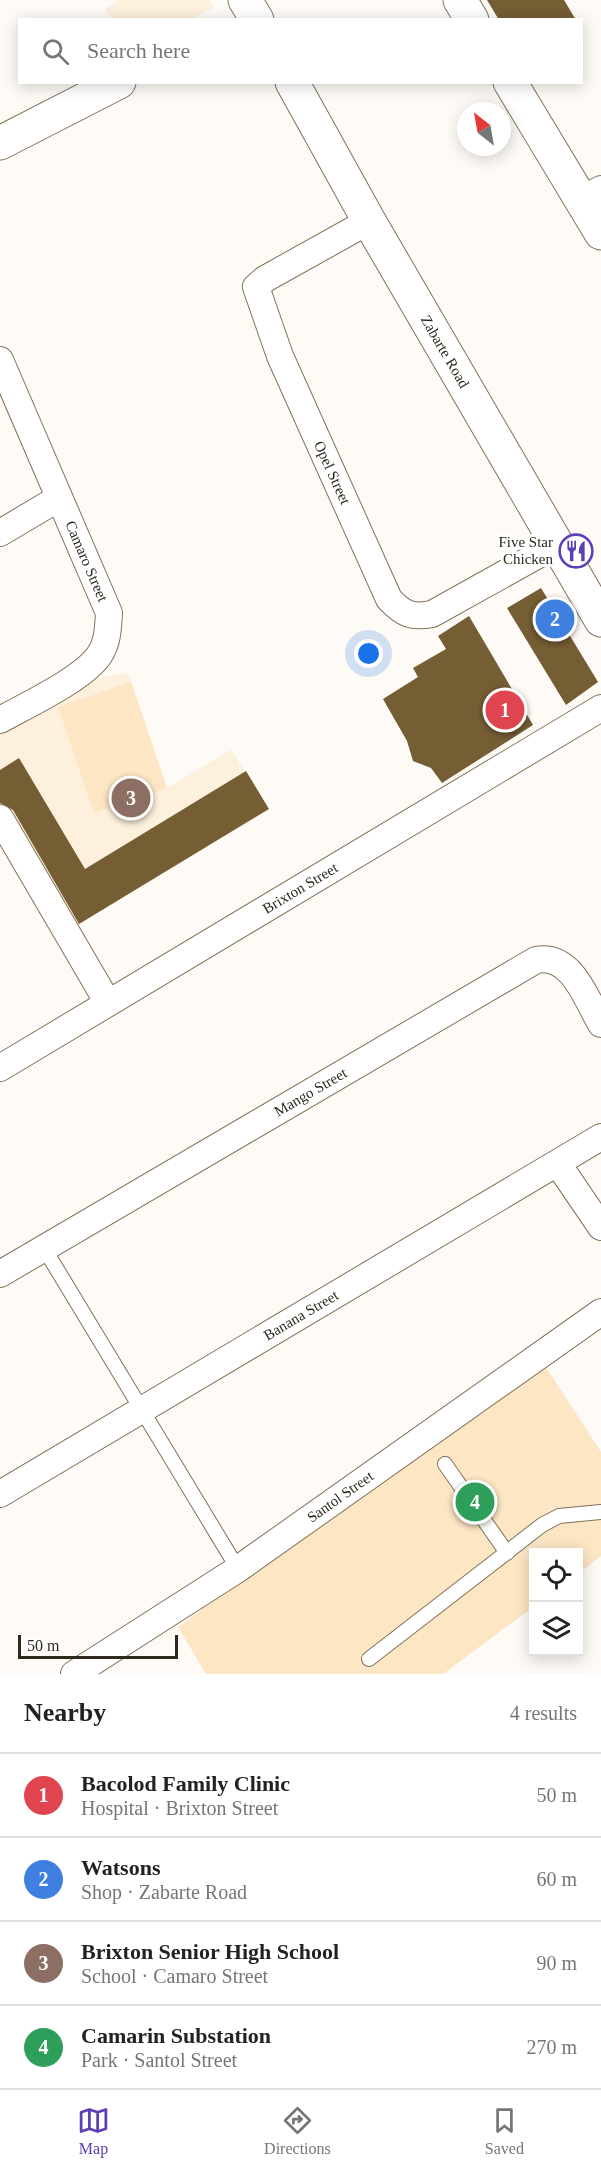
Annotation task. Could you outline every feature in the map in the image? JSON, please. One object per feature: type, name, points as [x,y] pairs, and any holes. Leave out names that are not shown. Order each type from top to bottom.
[{"type":"main road","points":[[245,0],[256,18]]},
{"type":"main road","points":[[460,0],[471,18]]},
{"type":"main road","points":[[0,143],[115,84]]},
{"type":"main road","name":"Zabarte Road","points":[[293,84],[369,221],[601,620]]},
{"type":"main road","points":[[511,84],[591,194],[601,233]]},
{"type":"street","name":"Opel Street","points":[[369,221],[265,279],[256,287],[280,356],[389,599],[402,613],[418,617],[432,614],[556,545]]},
{"type":"street","name":"Camaro Street","points":[[0,360],[110,613],[107,637],[101,653],[85,670],[0,720]]},
{"type":"street","points":[[0,532],[59,498]]},
{"type":"street","name":"Brixton Street","points":[[0,1068],[601,708]]},
{"type":"street","points":[[0,818],[108,1003]]},
{"type":"street","name":"Mango Street","points":[[0,1274],[536,960],[556,960],[568,968],[601,1024]]},
{"type":"street","name":"Banana Street","points":[[0,1494],[601,1137]]},
{"type":"street","points":[[558,1164],[601,1227]]},
{"type":"street","name":"Santol Street","points":[[74,1674],[238,1569],[601,1312]]},
{"type":"lane","points":[[44,1248],[238,1569]]},
{"type":"lane","points":[[445,1464],[507,1553]]},
{"type":"lane","points":[[369,1659],[542,1525],[559,1516],[601,1512]]},
{"type":"shaded area","points":[[119,0],[209,0],[214,7],[194,18],[111,18],[105,10]]},
{"type":"shaded area","points":[[128,672],[167,788],[231,750],[269,809],[73,928],[0,807],[0,730],[80,682]]},
{"type":"shaded area","points":[[131,682],[167,788],[94,813],[58,707]]},
{"type":"shaded area","points":[[542,1361],[601,1452],[601,1556],[583,1570],[583,1548],[529,1548],[529,1610],[443,1674],[206,1674],[178,1627]]},
{"type":"building","points":[[487,0],[564,0],[575,18],[498,18]]},
{"type":"building","points":[[541,588],[598,682],[566,705],[507,608]]},
{"type":"building","points":[[469,616],[533,725],[442,783],[431,768],[413,761],[407,741],[383,699],[418,677],[413,668],[446,649],[438,636]]},
{"type":"building","points":[[19,758],[85,869],[246,771],[269,809],[79,924],[13,810],[0,803],[0,770]]},
{"type":"place","name":"Five Star Chicken","points":[[576,551]]},
{"type":"place","name":"Watsons","points":[[555,619]]},
{"type":"place","name":"Bacolod Family Clinic","points":[[505,710]]},
{"type":"place","name":"Brixton Senior High School","points":[[131,798]]},
{"type":"place","name":"Camarin Substation","points":[[475,1502]]}]
